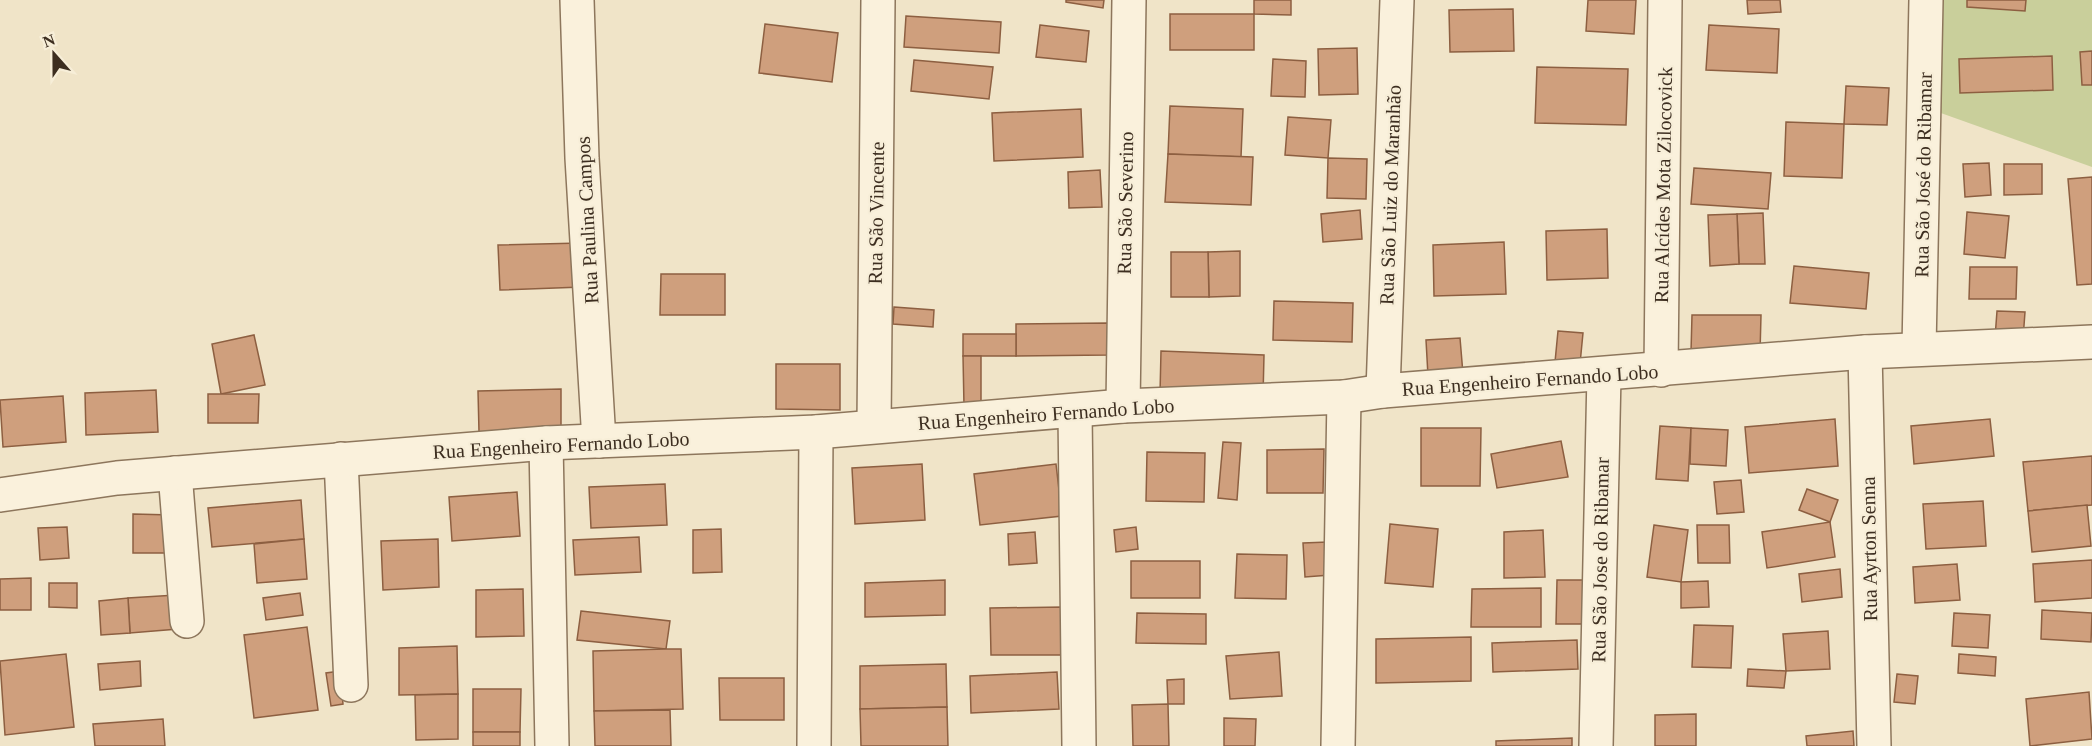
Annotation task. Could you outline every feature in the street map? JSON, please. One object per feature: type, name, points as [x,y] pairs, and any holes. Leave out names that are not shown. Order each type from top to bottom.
[{"type":"street","name":"Rua Paulina Campos","points":[[578,0],[582,158],[599,441]]},
{"type":"street","name":"Rua São Vincente","points":[[874,426],[878,0]]},
{"type":"street","name":"Rua São Severino","points":[[1123,406],[1129,0]]},
{"type":"street","name":"Rua São Luiz do Maranhão","points":[[1383,390],[1397,0]]},
{"type":"street","name":"Rua Alcídes Mota Zilocovick","points":[[1661,370],[1665,0]]},
{"type":"street","name":"Rua São José do Ribamar","points":[[1918,349],[1926,0]]},
{"type":"street","name":"Rua Engenheiro Fernando Lobo","points":[[0,495],[175,473],[546,443],[816,432],[1075,412],[1123,406],[1344,397],[1383,390],[1661,370],[1865,352],[2092,342]]},
{"type":"street","name":"Rua Ayrton Senna","points":[[1865,352],[1874,746]]},
{"type":"street","name":"Rua São Jose do Ribamar","points":[[1596,746],[1604,374]]},
{"type":"street","points":[[1338,746],[1344,397]]},
{"type":"street","points":[[1075,412],[1079,746]]},
{"type":"street","points":[[814,746],[816,432]]},
{"type":"street","points":[[546,443],[552,746]]},
{"type":"street","points":[[341,459],[351,685]]},
{"type":"street","points":[[175,473],[187,621]]},
{"type":"green space","points":[[1928,0],[2092,0],[2092,167],[1924,107]]},
{"type":"building","points":[[1066,0],[1104,0],[1103,8],[1066,2]]},
{"type":"building","points":[[1254,0],[1291,0],[1291,15],[1254,14]]},
{"type":"building","points":[[1588,0],[1636,0],[1634,34],[1586,31]]},
{"type":"building","points":[[1747,0],[1780,0],[1781,12],[1748,14]]},
{"type":"building","points":[[1967,0],[2026,0],[2025,11],[1967,7]]},
{"type":"building","points":[[1513,9],[1514,51],[1450,52],[1449,10]]},
{"type":"building","points":[[1170,14],[1254,14],[1254,50],[1170,50]]},
{"type":"building","points":[[906,16],[1001,22],[999,53],[904,47]]},
{"type":"building","points":[[765,24],[838,33],[832,82],[759,73]]},
{"type":"building","points":[[1040,25],[1089,31],[1086,62],[1036,57]]},
{"type":"building","points":[[1709,25],[1779,29],[1777,73],[1706,70]]},
{"type":"building","points":[[1357,48],[1358,94],[1319,95],[1318,49]]},
{"type":"building","points":[[2092,51],[2092,85],[2082,85],[2080,52]]},
{"type":"building","points":[[2052,56],[2053,90],[1960,93],[1959,59]]},
{"type":"building","points":[[1273,59],[1306,61],[1305,97],[1271,96]]},
{"type":"building","points":[[914,60],[993,67],[989,99],[911,91]]},
{"type":"building","points":[[1537,67],[1628,69],[1626,125],[1535,123]]},
{"type":"building","points":[[1846,86],[1889,88],[1887,125],[1844,124]]},
{"type":"building","points":[[1170,106],[1243,109],[1241,157],[1168,154]]},
{"type":"building","points":[[1081,109],[1083,157],[994,161],[992,113]]},
{"type":"building","points":[[1288,117],[1331,120],[1328,158],[1285,155]]},
{"type":"building","points":[[1786,122],[1844,124],[1842,178],[1784,176]]},
{"type":"building","points":[[1168,154],[1253,157],[1251,205],[1165,202]]},
{"type":"building","points":[[1328,158],[1367,159],[1366,199],[1327,198]]},
{"type":"building","points":[[1989,163],[1991,195],[1965,197],[1963,164]]},
{"type":"building","points":[[2004,164],[2042,164],[2042,194],[2004,195]]},
{"type":"building","points":[[1694,168],[1771,173],[1768,209],[1691,204]]},
{"type":"building","points":[[1100,170],[1102,207],[1069,208],[1068,172]]},
{"type":"building","points":[[2092,177],[2092,284],[2077,285],[2068,179]]},
{"type":"building","points":[[1360,210],[1362,239],[1323,242],[1321,214]]},
{"type":"building","points":[[1967,212],[2009,216],[2005,258],[1964,254]]},
{"type":"building","points":[[1763,213],[1765,264],[1739,264],[1737,214]]},
{"type":"building","points":[[1737,214],[1739,264],[1710,266],[1708,215]]},
{"type":"building","points":[[1607,229],[1608,278],[1547,280],[1546,231]]},
{"type":"building","points":[[1504,242],[1506,294],[1434,296],[1433,245]]},
{"type":"building","points":[[581,243],[582,287],[500,290],[498,245]]},
{"type":"building","points":[[1240,251],[1240,296],[1209,297],[1208,252]]},
{"type":"building","points":[[1171,252],[1208,252],[1209,297],[1171,297]]},
{"type":"building","points":[[1794,266],[1869,273],[1866,309],[1790,303]]},
{"type":"building","points":[[1970,267],[2017,267],[2016,299],[1969,299]]},
{"type":"building","points":[[661,274],[725,274],[725,315],[660,315]]},
{"type":"building","points":[[1274,301],[1353,303],[1352,342],[1273,340]]},
{"type":"building","points":[[894,307],[934,310],[933,327],[893,324]]},
{"type":"building","points":[[1997,311],[2025,312],[2023,339],[1995,338]]},
{"type":"building","points":[[1692,315],[1761,315],[1760,353],[1691,352]]},
{"type":"building","points":[[1108,323],[1108,355],[1016,356],[1016,324]]},
{"type":"building","points":[[1558,331],[1583,333],[1580,364],[1555,362]]},
{"type":"building","points":[[963,334],[1016,334],[1016,356],[963,356]]},
{"type":"building","points":[[254,335],[265,385],[221,394],[212,344]]},
{"type":"building","points":[[1460,338],[1463,374],[1428,376],[1426,340]]},
{"type":"building","points":[[1161,351],[1264,355],[1263,397],[1160,394]]},
{"type":"building","points":[[963,356],[981,356],[981,406],[964,406]]},
{"type":"building","points":[[776,364],[840,364],[840,410],[776,409]]},
{"type":"building","points":[[561,389],[561,430],[479,432],[478,391]]},
{"type":"building","points":[[156,390],[158,432],[86,435],[85,393]]},
{"type":"building","points":[[208,394],[259,394],[258,423],[208,423]]},
{"type":"building","points":[[63,396],[66,442],[3,447],[0,400]]},
{"type":"building","points":[[1835,419],[1838,466],[1749,473],[1745,427]]},
{"type":"building","points":[[1990,419],[1994,456],[1914,464],[1911,426]]},
{"type":"building","points":[[1660,426],[1691,428],[1688,481],[1656,479]]},
{"type":"building","points":[[1421,428],[1481,428],[1480,486],[1421,486]]},
{"type":"building","points":[[1691,428],[1728,430],[1726,466],[1690,464]]},
{"type":"building","points":[[1561,441],[1568,477],[1497,488],[1491,454]]},
{"type":"building","points":[[1223,442],[1241,443],[1237,500],[1218,498]]},
{"type":"building","points":[[1324,449],[1323,493],[1267,493],[1267,450]]},
{"type":"building","points":[[1147,452],[1205,453],[1204,502],[1146,501]]},
{"type":"building","points":[[2092,456],[2092,505],[2028,511],[2023,462]]},
{"type":"building","points":[[922,464],[925,520],[855,524],[852,468]]},
{"type":"building","points":[[1056,464],[1062,516],[980,525],[974,474]]},
{"type":"building","points":[[1741,480],[1744,512],[1717,514],[1714,482]]},
{"type":"building","points":[[665,484],[667,525],[591,528],[589,487]]},
{"type":"building","points":[[1807,489],[1838,500],[1830,522],[1799,510]]},
{"type":"building","points":[[517,492],[520,536],[452,541],[449,497]]},
{"type":"building","points":[[301,500],[304,539],[212,547],[208,508]]},
{"type":"building","points":[[1983,501],[1986,546],[1926,549],[1923,504]]},
{"type":"building","points":[[2087,505],[2091,546],[2032,552],[2028,511]]},
{"type":"building","points":[[133,514],[172,515],[171,553],[133,553]]},
{"type":"building","points":[[1830,522],[1835,557],[1767,568],[1762,532]]},
{"type":"building","points":[[1390,524],[1438,529],[1433,587],[1385,583]]},
{"type":"building","points":[[1654,525],[1688,530],[1681,582],[1647,577]]},
{"type":"building","points":[[1697,525],[1729,525],[1730,563],[1698,563]]},
{"type":"building","points":[[67,527],[69,558],[40,560],[38,528]]},
{"type":"building","points":[[1136,527],[1138,549],[1116,552],[1114,530]]},
{"type":"building","points":[[721,529],[722,572],[693,573],[693,530]]},
{"type":"building","points":[[1543,530],[1545,577],[1504,578],[1504,532]]},
{"type":"building","points":[[1035,532],[1037,563],[1009,565],[1008,534]]},
{"type":"building","points":[[639,537],[641,572],[575,575],[573,540]]},
{"type":"building","points":[[304,539],[307,579],[257,583],[254,544]]},
{"type":"building","points":[[438,539],[439,587],[383,590],[381,541]]},
{"type":"building","points":[[1328,542],[1330,575],[1305,577],[1303,543]]},
{"type":"building","points":[[1237,554],[1287,555],[1286,599],[1235,598]]},
{"type":"building","points":[[2092,560],[2092,598],[2035,602],[2033,564]]},
{"type":"building","points":[[1131,561],[1200,561],[1200,598],[1131,598]]},
{"type":"building","points":[[1957,564],[1960,600],[1915,603],[1913,567]]},
{"type":"building","points":[[1840,569],[1842,597],[1802,602],[1799,574]]},
{"type":"building","points":[[31,578],[31,610],[0,610],[0,579]]},
{"type":"building","points":[[945,580],[945,615],[865,617],[865,583]]},
{"type":"building","points":[[1557,580],[1584,580],[1584,624],[1556,624]]},
{"type":"building","points":[[1708,581],[1709,607],[1681,608],[1681,582]]},
{"type":"building","points":[[49,583],[77,583],[77,608],[49,607]]},
{"type":"building","points":[[1541,588],[1541,627],[1471,627],[1472,589]]},
{"type":"building","points":[[523,589],[524,636],[476,637],[476,590]]},
{"type":"building","points":[[300,593],[303,615],[266,620],[263,598]]},
{"type":"building","points":[[176,595],[178,629],[130,633],[128,598]]},
{"type":"building","points":[[128,598],[130,633],[101,635],[99,601]]},
{"type":"building","points":[[1063,607],[1064,655],[991,655],[990,608]]},
{"type":"building","points":[[2042,610],[2092,613],[2091,642],[2041,639]]},
{"type":"building","points":[[581,611],[670,621],[666,649],[577,640]]},
{"type":"building","points":[[1137,613],[1206,614],[1206,644],[1136,643]]},
{"type":"building","points":[[1954,613],[1990,615],[1988,648],[1952,646]]},
{"type":"building","points":[[1694,625],[1733,626],[1731,668],[1692,667]]},
{"type":"building","points":[[307,627],[318,710],[254,718],[244,635]]},
{"type":"building","points":[[1828,631],[1830,669],[1786,671],[1783,634]]},
{"type":"building","points":[[1471,637],[1471,681],[1376,683],[1376,639]]},
{"type":"building","points":[[1577,640],[1578,669],[1493,672],[1492,643]]},
{"type":"building","points":[[457,646],[458,694],[399,695],[399,648]]},
{"type":"building","points":[[681,649],[683,709],[594,711],[593,651]]},
{"type":"building","points":[[1279,652],[1282,696],[1230,699],[1226,656]]},
{"type":"building","points":[[66,654],[74,727],[5,735],[0,661]]},
{"type":"building","points":[[1959,654],[1996,657],[1995,676],[1958,673]]},
{"type":"building","points":[[140,661],[141,686],[100,690],[98,664]]},
{"type":"building","points":[[946,664],[947,707],[860,709],[860,666]]},
{"type":"building","points":[[1748,669],[1786,671],[1784,688],[1747,686]]},
{"type":"building","points":[[340,671],[343,704],[331,706],[326,673]]},
{"type":"building","points":[[1057,672],[1059,709],[971,713],[970,676]]},
{"type":"building","points":[[1897,674],[1918,676],[1915,704],[1894,702]]},
{"type":"building","points":[[719,678],[784,678],[784,720],[720,720]]},
{"type":"building","points":[[1184,679],[1184,704],[1168,704],[1167,680]]},
{"type":"building","points":[[473,689],[521,689],[520,732],[473,732]]},
{"type":"building","points":[[2089,692],[2092,739],[2030,746],[2026,699]]},
{"type":"building","points":[[458,694],[458,739],[416,740],[415,695]]},
{"type":"building","points":[[1168,704],[1169,746],[1133,746],[1132,705]]},
{"type":"building","points":[[947,707],[948,746],[861,746],[860,709]]},
{"type":"building","points":[[670,710],[671,746],[595,746],[594,711]]},
{"type":"building","points":[[1696,714],[1696,746],[1655,746],[1655,715]]},
{"type":"building","points":[[1224,718],[1256,719],[1255,746],[1224,746]]},
{"type":"building","points":[[163,719],[165,746],[95,746],[93,724]]},
{"type":"building","points":[[1853,731],[1854,746],[1807,746],[1806,736]]},
{"type":"building","points":[[473,732],[520,732],[520,746],[473,746]]},
{"type":"building","points":[[1572,738],[1572,746],[1496,746],[1496,741]]}]
